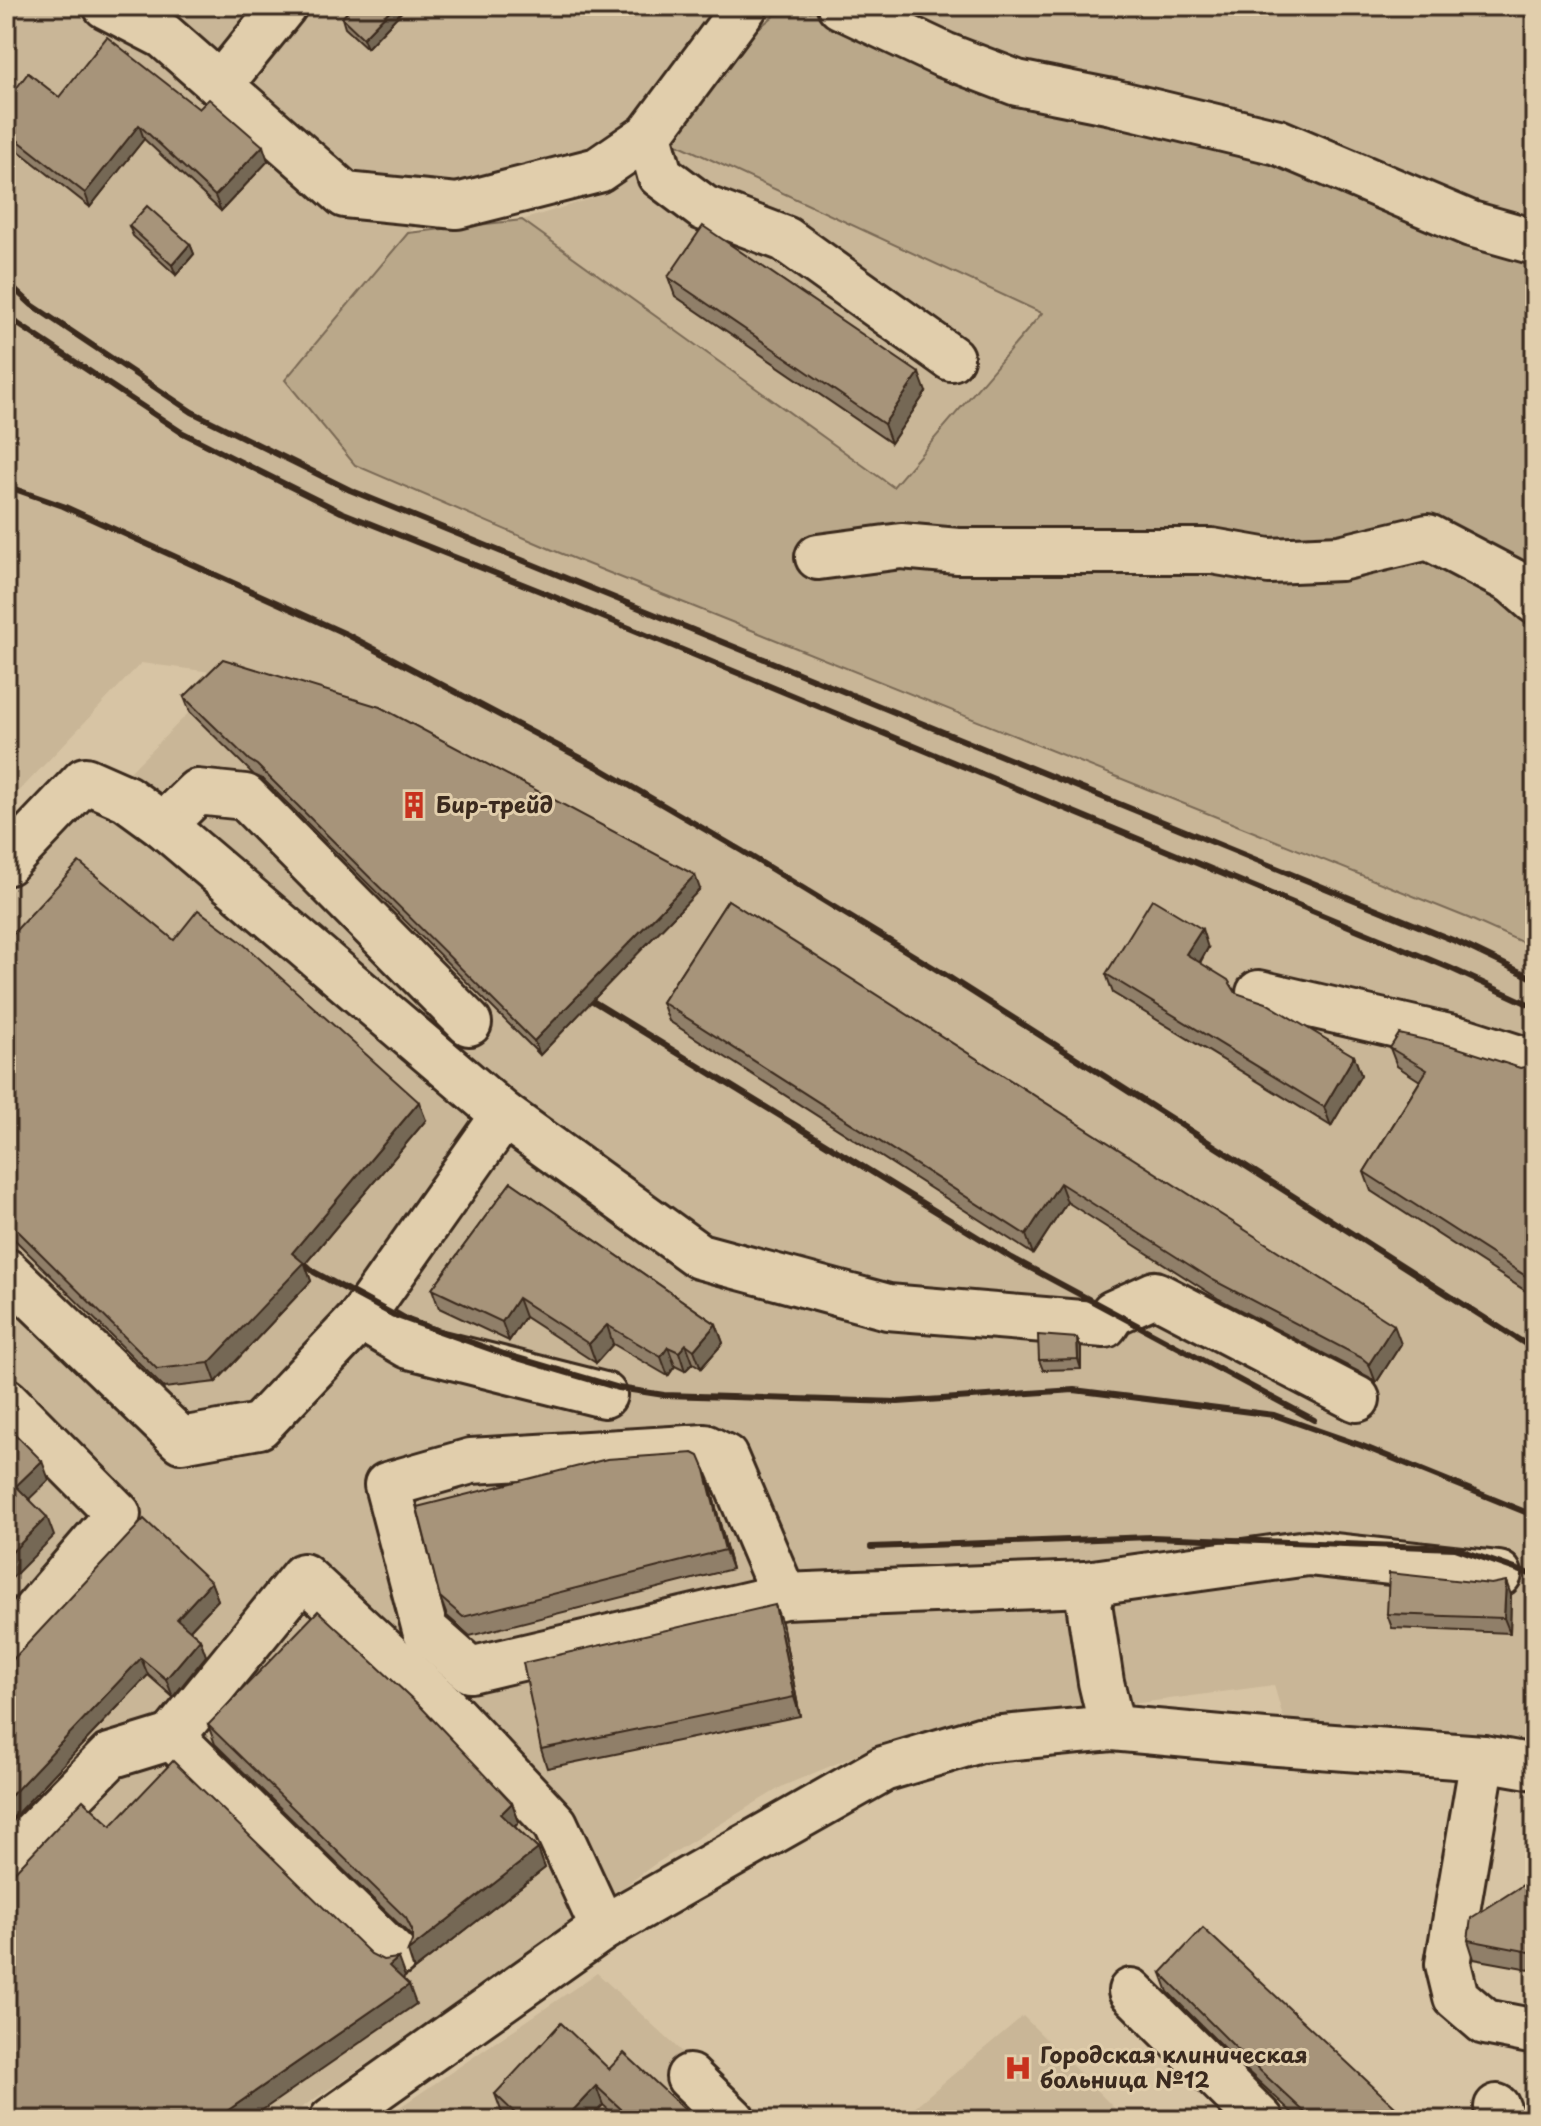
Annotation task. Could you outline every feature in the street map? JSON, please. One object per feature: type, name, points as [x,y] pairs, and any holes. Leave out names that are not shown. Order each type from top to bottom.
[{"type":"street","points":[[106,6],[164,36],[345,195],[457,206],[598,170],[649,135],[745,6]]},
{"type":"street","points":[[220,85],[284,6]]},
{"type":"street","points":[[840,6],[944,55],[1017,83],[1112,102],[1278,142],[1471,224],[1535,242]]},
{"type":"street","points":[[649,135],[660,175],[704,208],[785,239],[951,358]]},
{"type":"street","points":[[818,557],[901,546],[958,551],[1212,551],[1269,561],[1340,558],[1428,537],[1512,581],[1535,601]]},
{"type":"street","points":[[6,863],[85,780],[126,798],[163,825],[504,1115],[699,1256],[888,1307],[1105,1325],[1113,1313],[1155,1294],[1357,1399]]},
{"type":"street","points":[[163,825],[197,792],[245,797],[469,1023]]},
{"type":"street","points":[[1259,993],[1466,1041],[1535,1063]]},
{"type":"street","points":[[6,1271],[181,1440],[259,1426],[361,1318],[504,1115]]},
{"type":"street","points":[[361,1318],[409,1346],[604,1395]]},
{"type":"street","points":[[6,1401],[118,1514],[6,1645]]},
{"type":"street","points":[[784,1596],[725,1457],[705,1447],[471,1461],[387,1485],[425,1630],[470,1670],[784,1596],[1086,1584],[1308,1553],[1499,1574]]},
{"type":"street","points":[[6,1861],[110,1756],[172,1737],[303,1576],[446,1708],[555,1824],[603,1928]]},
{"type":"street","points":[[1086,1584],[1101,1682],[1112,1728]]},
{"type":"street","points":[[335,2119],[603,1928],[883,1769],[980,1740],[1112,1728],[1483,1758],[1535,1767]]},
{"type":"street","points":[[172,1737],[395,1955]]},
{"type":"street","points":[[1483,1758],[1448,1964],[1456,1997],[1485,2022],[1535,2032]]},
{"type":"street","points":[[1131,1991],[1261,2120]]},
{"type":"street","points":[[689,2077],[733,2120]]},
{"type":"shaded area","points":[[6,6],[722,6],[632,130],[593,161],[462,191],[408,233],[355,465],[555,551],[1468,918],[1535,948],[1535,1751],[1329,1736],[1283,1717],[1274,1685],[946,1729],[864,1752],[783,1786],[655,1864],[552,1940],[283,2120],[6,2120],[6,897],[227,674],[141,663],[6,805]]},
{"type":"shaded area","points":[[880,6],[1535,6],[1535,228],[1017,66]]},
{"type":"shaded area","points":[[815,11],[864,33],[1277,158],[1464,240],[1535,263],[1535,948],[1468,918],[555,551],[355,465],[285,380],[408,233],[522,220],[893,487],[1042,313],[673,142],[740,43],[775,15]]},
{"type":"shaded area","points":[[673,142],[1043,313],[892,487],[522,220],[609,193]]},
{"type":"shaded area","points":[[597,1973],[755,2120],[381,2120]]},
{"type":"shaded area","name":"Городская клиническая больница №12","points":[[1023,2016],[1126,2120],[899,2120]]},
{"type":"building","points":[[353,6],[394,6],[363,38],[342,18]]},
{"type":"building","points":[[107,37],[199,109],[209,99],[263,146],[215,196],[139,125],[85,193],[6,131],[6,102],[28,73],[59,97]]},
{"type":"building","points":[[147,206],[190,244],[172,265],[129,226]]},
{"type":"building","points":[[703,226],[919,373],[884,424],[668,277]]},
{"type":"building","name":"Бир-трейд","points":[[223,659],[380,707],[695,875],[534,1041],[257,765],[184,697]]},
{"type":"building","points":[[79,862],[174,940],[198,910],[240,941],[419,1102],[292,1253],[304,1263],[209,1363],[157,1369],[6,1219],[6,941]]},
{"type":"building","points":[[1152,899],[1202,929],[1186,954],[1228,980],[1236,993],[1266,1003],[1354,1056],[1324,1107],[1106,974]]},
{"type":"building","points":[[728,900],[1394,1325],[1369,1364],[1213,1280],[1060,1183],[1026,1235],[662,1002]]},
{"type":"building","points":[[1399,1034],[1452,1046],[1520,1068],[1535,1066],[1535,1282],[1364,1172],[1427,1070],[1390,1048]]},
{"type":"building","points":[[511,1182],[716,1324],[694,1350],[686,1344],[679,1352],[668,1347],[661,1357],[607,1325],[589,1344],[518,1298],[502,1322],[432,1289]]},
{"type":"building","points":[[1038,1335],[1077,1338],[1078,1359],[1039,1360]]},
{"type":"building","points":[[6,1425],[42,1461],[16,1486],[47,1517],[6,1558]]},
{"type":"building","points":[[693,1453],[699,1456],[705,1470],[725,1550],[463,1617],[440,1597],[417,1507],[607,1459]]},
{"type":"building","points":[[144,1519],[211,1582],[177,1619],[200,1639],[166,1679],[141,1658],[6,1801],[6,1667]]},
{"type":"building","points":[[1389,1573],[1491,1584],[1506,1581],[1504,1618],[1387,1614]]},
{"type":"building","points":[[775,1605],[794,1697],[541,1749],[523,1663]]},
{"type":"building","points":[[318,1611],[421,1707],[512,1803],[501,1814],[538,1849],[408,1951],[412,1930],[406,1918],[208,1725]]},
{"type":"building","points":[[173,1761],[371,1954],[383,1960],[398,1958],[389,1966],[409,1985],[214,2120],[6,2120],[6,1881],[83,1800],[111,1826]]},
{"type":"building","points":[[1535,1861],[1535,1953],[1468,1940],[1471,1918],[1529,1881]]},
{"type":"building","points":[[1203,1928],[1409,2120],[1313,2120],[1161,1973]]},
{"type":"building","points":[[561,2023],[609,2069],[624,2053],[696,2120],[633,2120],[596,2086],[564,2120],[522,2120],[495,2094]]},
{"type":"building","points":[[927,2110],[937,2120],[918,2120]]},
{"type":"railway","points":[[6,281],[32,305],[192,412],[350,490],[1460,943],[1535,979]]},
{"type":"railway","points":[[6,313],[181,432],[341,512],[540,591],[1450,968],[1535,1007]]},
{"type":"railway","points":[[6,486],[63,506],[346,634],[596,766],[944,974],[1535,1350]]},
{"type":"railway","points":[[591,1000],[1012,1258],[1314,1420]]},
{"type":"railway","points":[[288,1248],[314,1272],[394,1315],[504,1354],[619,1388],[664,1395],[898,1402],[1074,1390],[1274,1415],[1360,1445],[1535,1516]]},
{"type":"railway","points":[[871,1547],[1151,1537],[1455,1548],[1535,1576]]},
{"type":"place","name":"Бир-трейд","points":[[414,805]]},
{"type":"place","name":"Городская клиническая больница №12","points":[[1018,2068]]}]
